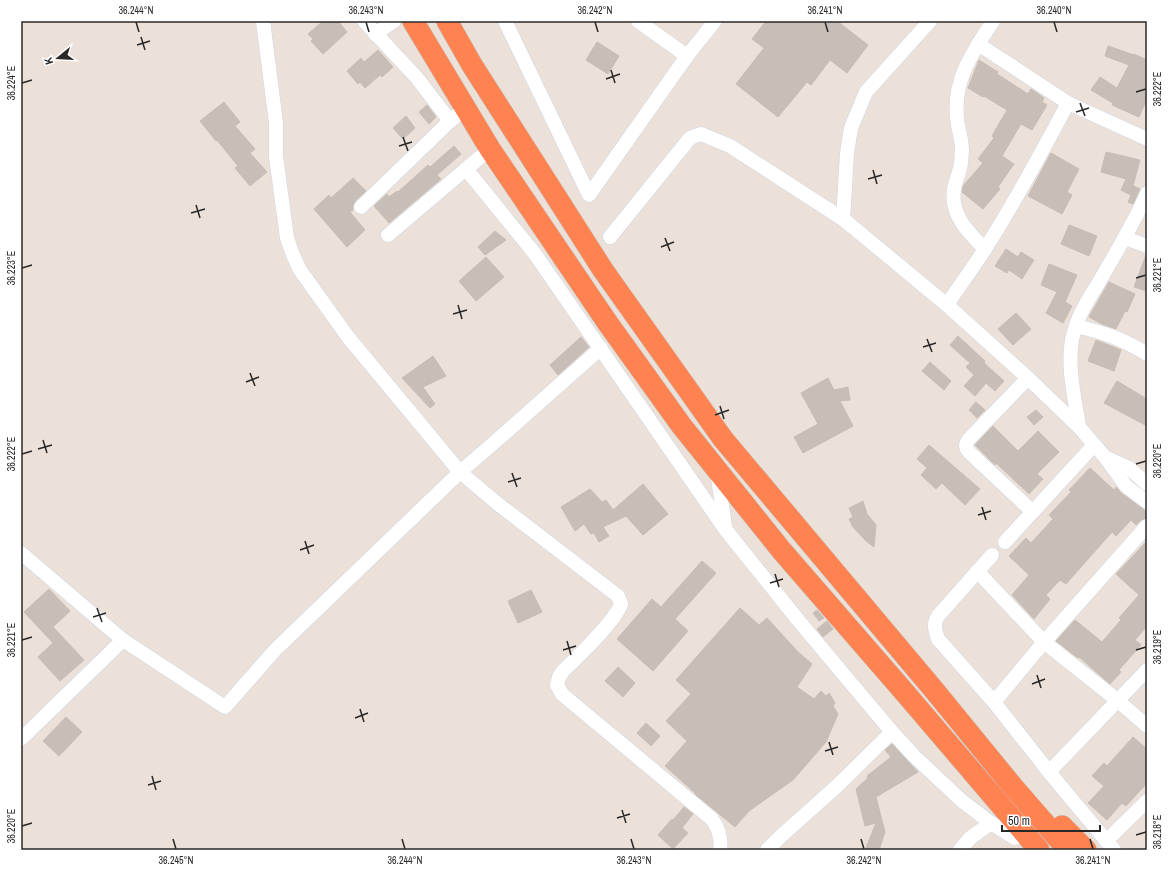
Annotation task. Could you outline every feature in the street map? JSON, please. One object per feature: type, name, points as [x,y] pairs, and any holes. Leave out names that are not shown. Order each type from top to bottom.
[{"type":"highway","points":[[413,21],[458,115],[490,149],[607,322],[681,425],[782,551],[1039,850]]},
{"type":"highway","points":[[447,21],[472,65],[603,270],[723,439],[934,690],[1014,788],[1068,850]]},
{"type":"highway","points":[[1014,788],[1044,807],[1086,850]]},
{"type":"highway","points":[[991,793],[1020,844]]},
{"type":"street","points":[[263,21],[276,123],[276,156],[287,238],[300,270],[348,337],[460,472],[498,504],[618,596],[621,604],[618,610],[594,639],[563,671],[559,677],[557,685],[562,694],[712,819],[719,830],[721,837],[720,850]]},
{"type":"street","points":[[361,207],[458,115],[416,78],[364,21]]},
{"type":"street","points":[[375,34],[394,21]]},
{"type":"street","points":[[505,21],[589,195],[687,56],[715,21]]},
{"type":"street","points":[[638,21],[687,56]]},
{"type":"street","points":[[843,219],[847,153],[851,128],[866,92],[930,21]]},
{"type":"street","points":[[985,249],[962,224],[953,200],[955,185],[961,164],[962,140],[957,118],[957,92],[961,75],[993,21]]},
{"type":"street","points":[[978,44],[1068,103],[1147,139]]},
{"type":"street","points":[[947,304],[985,249],[1040,156],[1068,103]]},
{"type":"street","points":[[610,237],[690,138],[701,134],[730,146],[843,219],[947,304],[1080,428],[1105,457],[1126,486],[1147,502]]},
{"type":"street","points":[[388,235],[490,149]]},
{"type":"street","points":[[466,169],[535,254],[725,528],[798,620],[915,758],[942,784],[1020,844]]},
{"type":"street","points":[[1080,428],[1072,377],[1072,340],[1082,311],[1125,238],[1147,193]]},
{"type":"street","points":[[1125,238],[1147,246]]},
{"type":"street","points":[[1076,326],[1118,338],[1147,354]]},
{"type":"street","points":[[21,553],[123,640],[225,707],[275,650],[460,472],[600,348]]},
{"type":"street","points":[[1028,378],[969,439],[966,449],[1033,512]]},
{"type":"street","points":[[1005,542],[1094,445]]},
{"type":"street","points":[[1105,457],[1129,468],[1147,484]]},
{"type":"street","points":[[716,469],[725,528]]},
{"type":"street","points":[[994,702],[1044,642],[1147,526]]},
{"type":"street","points":[[992,555],[935,621],[935,630],[943,646],[994,702],[1110,846],[1147,801]]},
{"type":"street","points":[[977,571],[1044,642],[1147,726]]},
{"type":"street","points":[[21,739],[123,640]]},
{"type":"street","points":[[1049,772],[1147,670]]},
{"type":"street","points":[[767,850],[842,781],[892,732]]},
{"type":"street","points":[[960,850],[970,838],[991,823]]},
{"type":"building","points":[[323,21],[338,21],[347,32],[323,54],[311,41],[313,39],[308,34]]},
{"type":"building","points":[[766,21],[837,21],[868,45],[847,73],[830,60],[811,85],[807,82],[778,117],[736,84],[764,48],[752,39]]},
{"type":"building","points":[[597,42],[619,56],[608,74],[586,60]]},
{"type":"building","points":[[1108,46],[1134,54],[1147,60],[1147,99],[1139,117],[1112,105],[1113,103],[1091,90],[1100,77],[1117,88],[1129,65],[1105,56]]},
{"type":"building","points":[[378,50],[393,67],[382,77],[380,75],[365,88],[360,82],[358,84],[347,71],[361,58],[364,62]]},
{"type":"building","points":[[979,60],[998,72],[997,74],[1028,94],[1031,89],[1044,98],[1042,102],[1047,105],[1032,130],[1021,124],[1002,156],[1014,164],[998,187],[1000,189],[983,209],[962,192],[963,186],[983,163],[978,159],[994,138],[992,136],[1007,110],[968,88]]},
{"type":"building","points":[[224,102],[240,122],[235,126],[255,149],[250,153],[267,172],[250,186],[235,168],[238,166],[200,121]]},
{"type":"building","points":[[427,105],[436,117],[429,124],[419,112]]},
{"type":"building","points":[[406,116],[415,128],[403,139],[393,128]]},
{"type":"building","points":[[454,146],[461,154],[437,175],[441,179],[389,223],[374,206],[387,194],[389,197],[397,191],[398,192],[428,165],[430,167]]},
{"type":"building","points":[[1106,152],[1140,160],[1131,193],[1134,186],[1140,189],[1133,204],[1128,202],[1131,195],[1121,190],[1126,179],[1101,172]]},
{"type":"building","points":[[1051,153],[1079,169],[1067,192],[1072,195],[1062,214],[1028,196]]},
{"type":"building","points":[[353,178],[366,191],[355,201],[353,210],[350,212],[365,230],[347,247],[314,209],[329,195],[331,198]]},
{"type":"building","points":[[1069,225],[1097,236],[1089,256],[1061,244]]},
{"type":"building","points":[[495,231],[506,240],[485,255],[478,247]]},
{"type":"building","points":[[1006,249],[1018,257],[1021,252],[1034,260],[1022,279],[1009,270],[1007,273],[995,266]]},
{"type":"building","points":[[1147,255],[1147,291],[1134,287]]},
{"type":"building","points":[[486,257],[504,277],[476,301],[459,281]]},
{"type":"building","points":[[1049,264],[1077,275],[1065,302],[1072,306],[1063,323],[1046,313],[1057,292],[1041,285]]},
{"type":"building","points":[[1109,282],[1135,294],[1127,312],[1125,311],[1116,329],[1089,317]]},
{"type":"building","points":[[1016,313],[1031,329],[1013,345],[998,329]]},
{"type":"building","points":[[958,336],[1004,381],[995,391],[986,383],[975,396],[964,386],[974,375],[966,367],[970,363],[950,345]]},
{"type":"building","points":[[581,337],[589,347],[558,375],[550,365]]},
{"type":"building","points":[[1096,340],[1121,350],[1114,371],[1088,361]]},
{"type":"building","points":[[433,356],[446,376],[423,387],[435,404],[430,408],[402,378]]},
{"type":"building","points":[[930,362],[951,381],[944,390],[922,371]]},
{"type":"building","points":[[828,378],[834,390],[848,387],[850,400],[840,401],[853,426],[803,453],[794,437],[818,424],[801,393]]},
{"type":"building","points":[[1117,381],[1147,399],[1147,426],[1104,403]]},
{"type":"building","points":[[976,402],[985,410],[977,418],[969,410]]},
{"type":"building","points":[[1036,410],[1043,417],[1034,425],[1027,417]]},
{"type":"building","points":[[993,426],[1018,451],[1038,431],[1059,452],[1037,474],[1043,479],[1029,494],[996,463],[995,465],[975,445]]},
{"type":"building","points":[[929,445],[980,489],[965,505],[942,483],[936,489],[921,475],[927,468],[917,459]]},
{"type":"building","points":[[1090,468],[1114,490],[1116,487],[1121,493],[1143,509],[1147,513],[1147,518],[1141,520],[1136,525],[1131,520],[1116,536],[1112,532],[1066,584],[1060,580],[1046,595],[1050,599],[1034,619],[1012,595],[1029,575],[1009,556],[1026,538],[1031,543],[1053,519],[1049,515],[1071,492],[1069,490]]},
{"type":"building","points":[[643,484],[668,514],[643,535],[626,516],[603,527],[609,536],[599,542],[594,533],[591,534],[584,524],[575,531],[561,507],[590,489],[602,502],[606,500],[613,510]]},
{"type":"building","points":[[863,501],[867,514],[876,525],[874,547],[853,527],[849,519],[853,517],[849,508]]},
{"type":"building","points":[[1147,541],[1147,626],[1135,640],[1141,645],[1119,670],[1121,672],[1110,684],[1079,657],[1078,658],[1056,641],[1075,620],[1102,642],[1121,620],[1119,618],[1139,595],[1116,574]]},
{"type":"building","points":[[702,561],[716,573],[675,619],[688,631],[653,671],[617,639],[652,599],[661,607]]},
{"type":"building","points":[[49,589],[70,611],[53,627],[84,660],[60,681],[38,657],[53,643],[24,612]]},
{"type":"building","points":[[531,590],[542,612],[518,623],[508,601]]},
{"type":"building","points":[[740,608],[759,625],[767,618],[798,652],[812,664],[797,687],[814,699],[821,691],[826,696],[829,693],[835,703],[833,706],[838,714],[826,742],[793,780],[749,811],[735,827],[695,794],[665,766],[687,741],[666,721],[691,694],[676,680]]},
{"type":"building","points":[[817,610],[824,618],[819,621],[813,613]]},
{"type":"building","points":[[827,621],[833,629],[823,637],[817,629]]},
{"type":"building","points":[[618,667],[635,683],[623,697],[605,681]]},
{"type":"building","points":[[66,717],[82,732],[59,756],[43,741]]},
{"type":"building","points":[[646,723],[660,736],[651,746],[637,733]]},
{"type":"building","points":[[1133,737],[1147,749],[1147,783],[1126,806],[1122,803],[1107,820],[1088,803],[1104,786],[1092,776],[1104,763],[1107,766]]},
{"type":"building","points":[[892,744],[918,772],[876,797],[885,832],[879,850],[865,850],[876,823],[865,826],[856,789],[868,778],[867,776],[891,757],[885,750]]},
{"type":"building","points":[[684,807],[693,814],[682,828],[688,833],[673,849],[658,835]]}]
